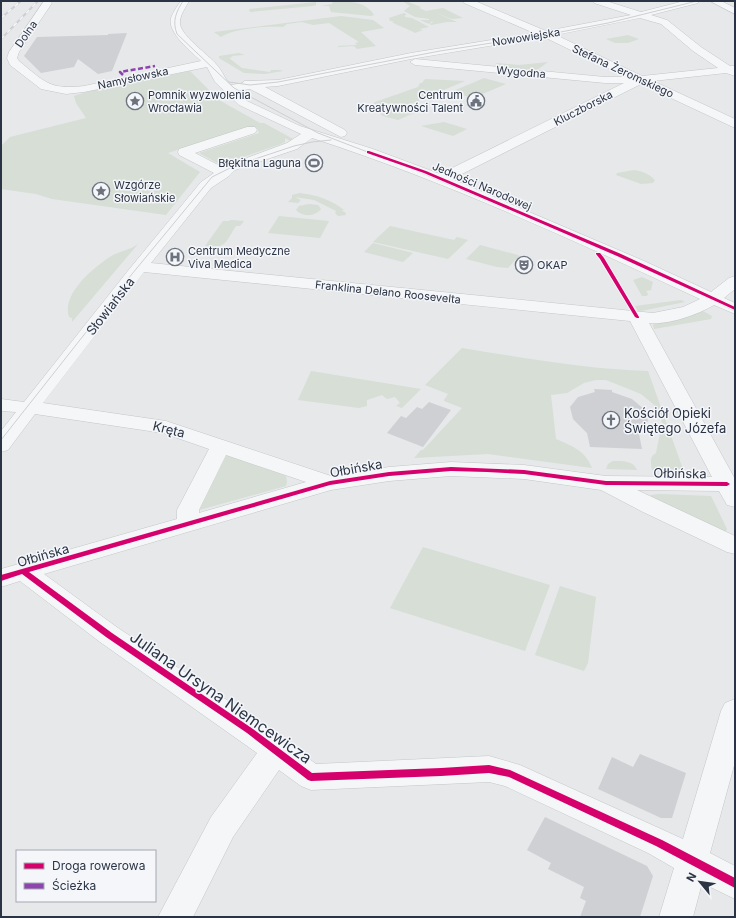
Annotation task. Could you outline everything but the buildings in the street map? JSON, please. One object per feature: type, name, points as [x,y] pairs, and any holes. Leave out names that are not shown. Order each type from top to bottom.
[{"type":"street","name":"Jedności Narodowej","points":[[185,1],[176,17],[178,32],[211,65],[219,80],[243,103],[290,126],[311,133],[331,134]]},
{"type":"street","name":"Stefana Żeromskiego","points":[[467,1],[545,34],[735,124]]},
{"type":"street","points":[[597,1],[664,22],[697,50],[733,71]]},
{"type":"street","name":"Nowowiejska","points":[[228,89],[251,84],[278,83],[402,57],[545,34],[642,14],[695,1]]},
{"type":"street","points":[[714,1],[735,10]]},
{"type":"street","name":"Dolna","points":[[47,3],[14,52],[12,58],[14,63],[39,84],[58,90]]},
{"type":"street","name":"Wygodna","points":[[402,57],[418,63],[612,80],[642,79]]},
{"type":"street","name":"Jedności Narodowej","points":[[211,65],[251,84],[331,134],[368,152],[440,179],[587,241],[714,298],[735,309]]},
{"type":"street","name":"Namysłowska","points":[[58,90],[84,89],[211,65]]},
{"type":"street","points":[[123,75],[120,72],[155,66]]},
{"type":"street","name":"Kluczborska","points":[[440,179],[453,174],[642,79],[733,71]]},
{"type":"street","points":[[224,173],[184,152],[251,130]]},
{"type":"street","name":"Słowiańska","points":[[1,444],[140,267],[213,179],[224,173],[230,167],[292,146],[311,133]]},
{"type":"street","name":"Słowiańska","points":[[224,173],[239,172],[331,134]]},
{"type":"street","name":"Franklina Delano Roosevelta","points":[[140,267],[654,318],[679,314],[701,307],[735,281]]},
{"type":"street","points":[[637,317],[731,492]]},
{"type":"street","name":"Kręta","points":[[1,405],[161,426],[330,483]]},
{"type":"street","points":[[188,524],[188,510],[221,445]]},
{"type":"street","name":"Ołbińska","points":[[13,575],[330,483],[389,474],[451,469],[524,472],[606,483],[731,492]]},
{"type":"street","name":"Ołbińska","points":[[606,483],[651,507],[735,546]]},
{"type":"street","name":"Juliana Ursyna Niemcewicza","points":[[13,575],[109,635],[210,703],[311,777],[489,769],[510,774],[659,843],[735,883]]},
{"type":"street","points":[[676,917],[691,860],[735,711]]},
{"type":"street","points":[[175,917],[222,827],[276,750]]},
{"type":"shaded area","points":[[333,1],[361,4],[371,10],[374,15],[371,16],[331,12],[329,6],[321,6],[332,4]]},
{"type":"shaded area","points":[[406,1],[421,7],[419,8],[426,11],[443,8],[463,18],[452,19],[436,13],[457,22],[431,25],[430,24],[433,22],[432,21],[429,24],[420,20],[429,19],[415,17],[404,11],[410,6],[404,2]]},
{"type":"shaded area","points":[[316,2],[316,5],[313,6],[250,12],[249,9]]},
{"type":"shaded area","points":[[404,13],[407,15],[405,15],[405,17],[412,18],[429,27],[419,29],[423,30],[415,33],[392,22],[394,21],[390,21],[389,18]]},
{"type":"shaded area","points":[[341,16],[373,20],[384,28],[361,32],[376,46],[357,49],[354,46],[339,47],[337,46],[357,45],[355,43],[359,42],[329,23],[313,25],[302,22],[287,24],[283,27],[251,28],[226,34],[221,37],[214,32]]},
{"type":"shaded area","points":[[628,35],[639,39],[628,43],[615,43],[606,39]]},
{"type":"shaded area","points":[[239,53],[245,55],[231,56],[233,57],[229,58],[242,68],[270,72],[271,70],[283,71],[265,74],[244,73],[219,58],[219,56]]},
{"type":"shaded area","points":[[548,62],[537,70],[494,66],[497,63],[519,65]]},
{"type":"shaded area","points":[[190,71],[219,100],[260,123],[264,123],[295,140],[292,142],[285,138],[285,142],[281,144],[223,164],[219,164],[199,153],[259,133],[257,128],[250,127],[168,153],[200,172],[166,215],[52,199],[36,194],[1,189],[1,146],[10,137],[86,118],[76,103],[74,96],[86,92]]},
{"type":"shaded area","points":[[484,78],[506,84],[473,98],[451,92]]},
{"type":"shaded area","points":[[425,79],[465,81],[401,108],[414,113],[398,120],[383,116],[375,110],[384,108],[388,109],[395,106],[386,103],[379,105],[382,107],[375,109],[371,106],[375,102],[418,87]]},
{"type":"shaded area","points":[[444,122],[467,129],[453,136],[421,126]]},
{"type":"shaded area","points":[[634,170],[645,173],[655,180],[653,183],[641,184],[616,175],[617,173]]},
{"type":"shaded area","points":[[300,193],[312,195],[329,201],[344,210],[341,211],[345,212],[346,215],[338,216],[335,213],[336,211],[314,200],[295,197],[301,200],[298,203],[288,202],[292,198],[292,195]]},
{"type":"shaded area","points":[[309,204],[318,205],[321,209],[312,215],[305,215],[296,210],[299,206]]},
{"type":"shaded area","points":[[279,216],[329,221],[320,238],[268,233]]},
{"type":"shaded area","points":[[223,221],[244,221],[240,226],[236,226],[225,243],[222,245],[212,247],[205,246]]},
{"type":"shaded area","points":[[390,226],[454,240],[457,237],[468,240],[448,259],[373,242]]},
{"type":"shaded area","points":[[373,243],[413,253],[403,262],[364,252]]},
{"type":"shaded area","points":[[138,244],[72,322],[72,318],[69,317],[68,308],[70,299],[81,282],[97,266],[113,255],[132,248]]},
{"type":"shaded area","points":[[480,245],[521,257],[515,260],[508,268],[497,267],[466,259]]},
{"type":"shaded area","points":[[642,277],[653,282],[651,290],[646,291],[648,294],[647,296],[642,296],[633,280]]},
{"type":"shaded area","points":[[681,300],[685,302],[641,311],[638,311],[635,306]]},
{"type":"shaded area","points":[[703,311],[712,316],[711,319],[654,329],[653,325],[657,323]]},
{"type":"shaded area","points":[[462,348],[602,368],[648,371],[684,472],[652,470],[651,458],[656,453],[662,423],[658,408],[641,394],[606,380],[596,380],[584,383],[567,393],[551,395],[556,439],[582,453],[592,468],[488,454],[414,458],[462,408],[444,401],[448,394],[425,385]]},
{"type":"shaded area","points":[[311,371],[421,389],[402,408],[396,406],[400,403],[395,397],[387,399],[382,395],[367,400],[367,406],[359,408],[298,400]]},
{"type":"shaded area","points":[[226,455],[286,476],[286,486],[196,511]]},
{"type":"shaded area","points":[[613,461],[623,461],[633,464],[637,470],[606,469],[608,464]]},
{"type":"shaded area","points":[[651,495],[711,496],[727,529],[724,535],[649,497]]},
{"type":"shaded area","points":[[423,547],[550,585],[525,651],[390,608]]},
{"type":"shaded area","points":[[560,586],[596,597],[588,663],[584,671],[535,655]]},
{"type":"tram line","points":[[183,1],[178,9],[175,21],[177,34],[234,88],[318,133],[417,171],[659,274],[735,311]]},
{"type":"tram line","points":[[229,82],[250,85],[278,82],[440,51],[550,34],[608,23],[697,1]]},
{"type":"tram line","points":[[1,440],[132,274],[212,177],[234,166],[294,146],[331,140]]},
{"type":"railway","points":[[1,18],[21,1]]},
{"type":"railway","points":[[1,39],[38,1]]},
{"type":"marked path","points":[[123,75],[120,72],[155,66]]},
{"type":"cycle path","points":[[368,152],[425,172],[619,255],[735,309]]},
{"type":"cycle path","points":[[598,254],[602,258],[637,317]]},
{"type":"cycle path","points":[[1,578],[330,483],[389,474],[451,469],[487,470],[524,472],[606,483],[727,484]]},
{"type":"cycle path","points":[[24,572],[109,635],[250,731],[311,777],[489,769],[510,774],[659,843],[735,883]]},
{"type":"place","name":"Pomnik wyzwolenia Wrocławia","points":[[135,101]]},
{"type":"place","name":"Centrum Kreatywności Talent","points":[[476,101]]},
{"type":"place","name":"Błękitna Laguna","points":[[314,163]]},
{"type":"place","name":"Wzgórze Słowiańskie","points":[[101,191]]},
{"type":"place","name":"Centrum Medyczne Viva Medica","points":[[175,257]]},
{"type":"place","name":"OKAP","points":[[524,265]]},
{"type":"place","name":"Kościół Opieki Świętego Józefa","points":[[611,420]]}]
